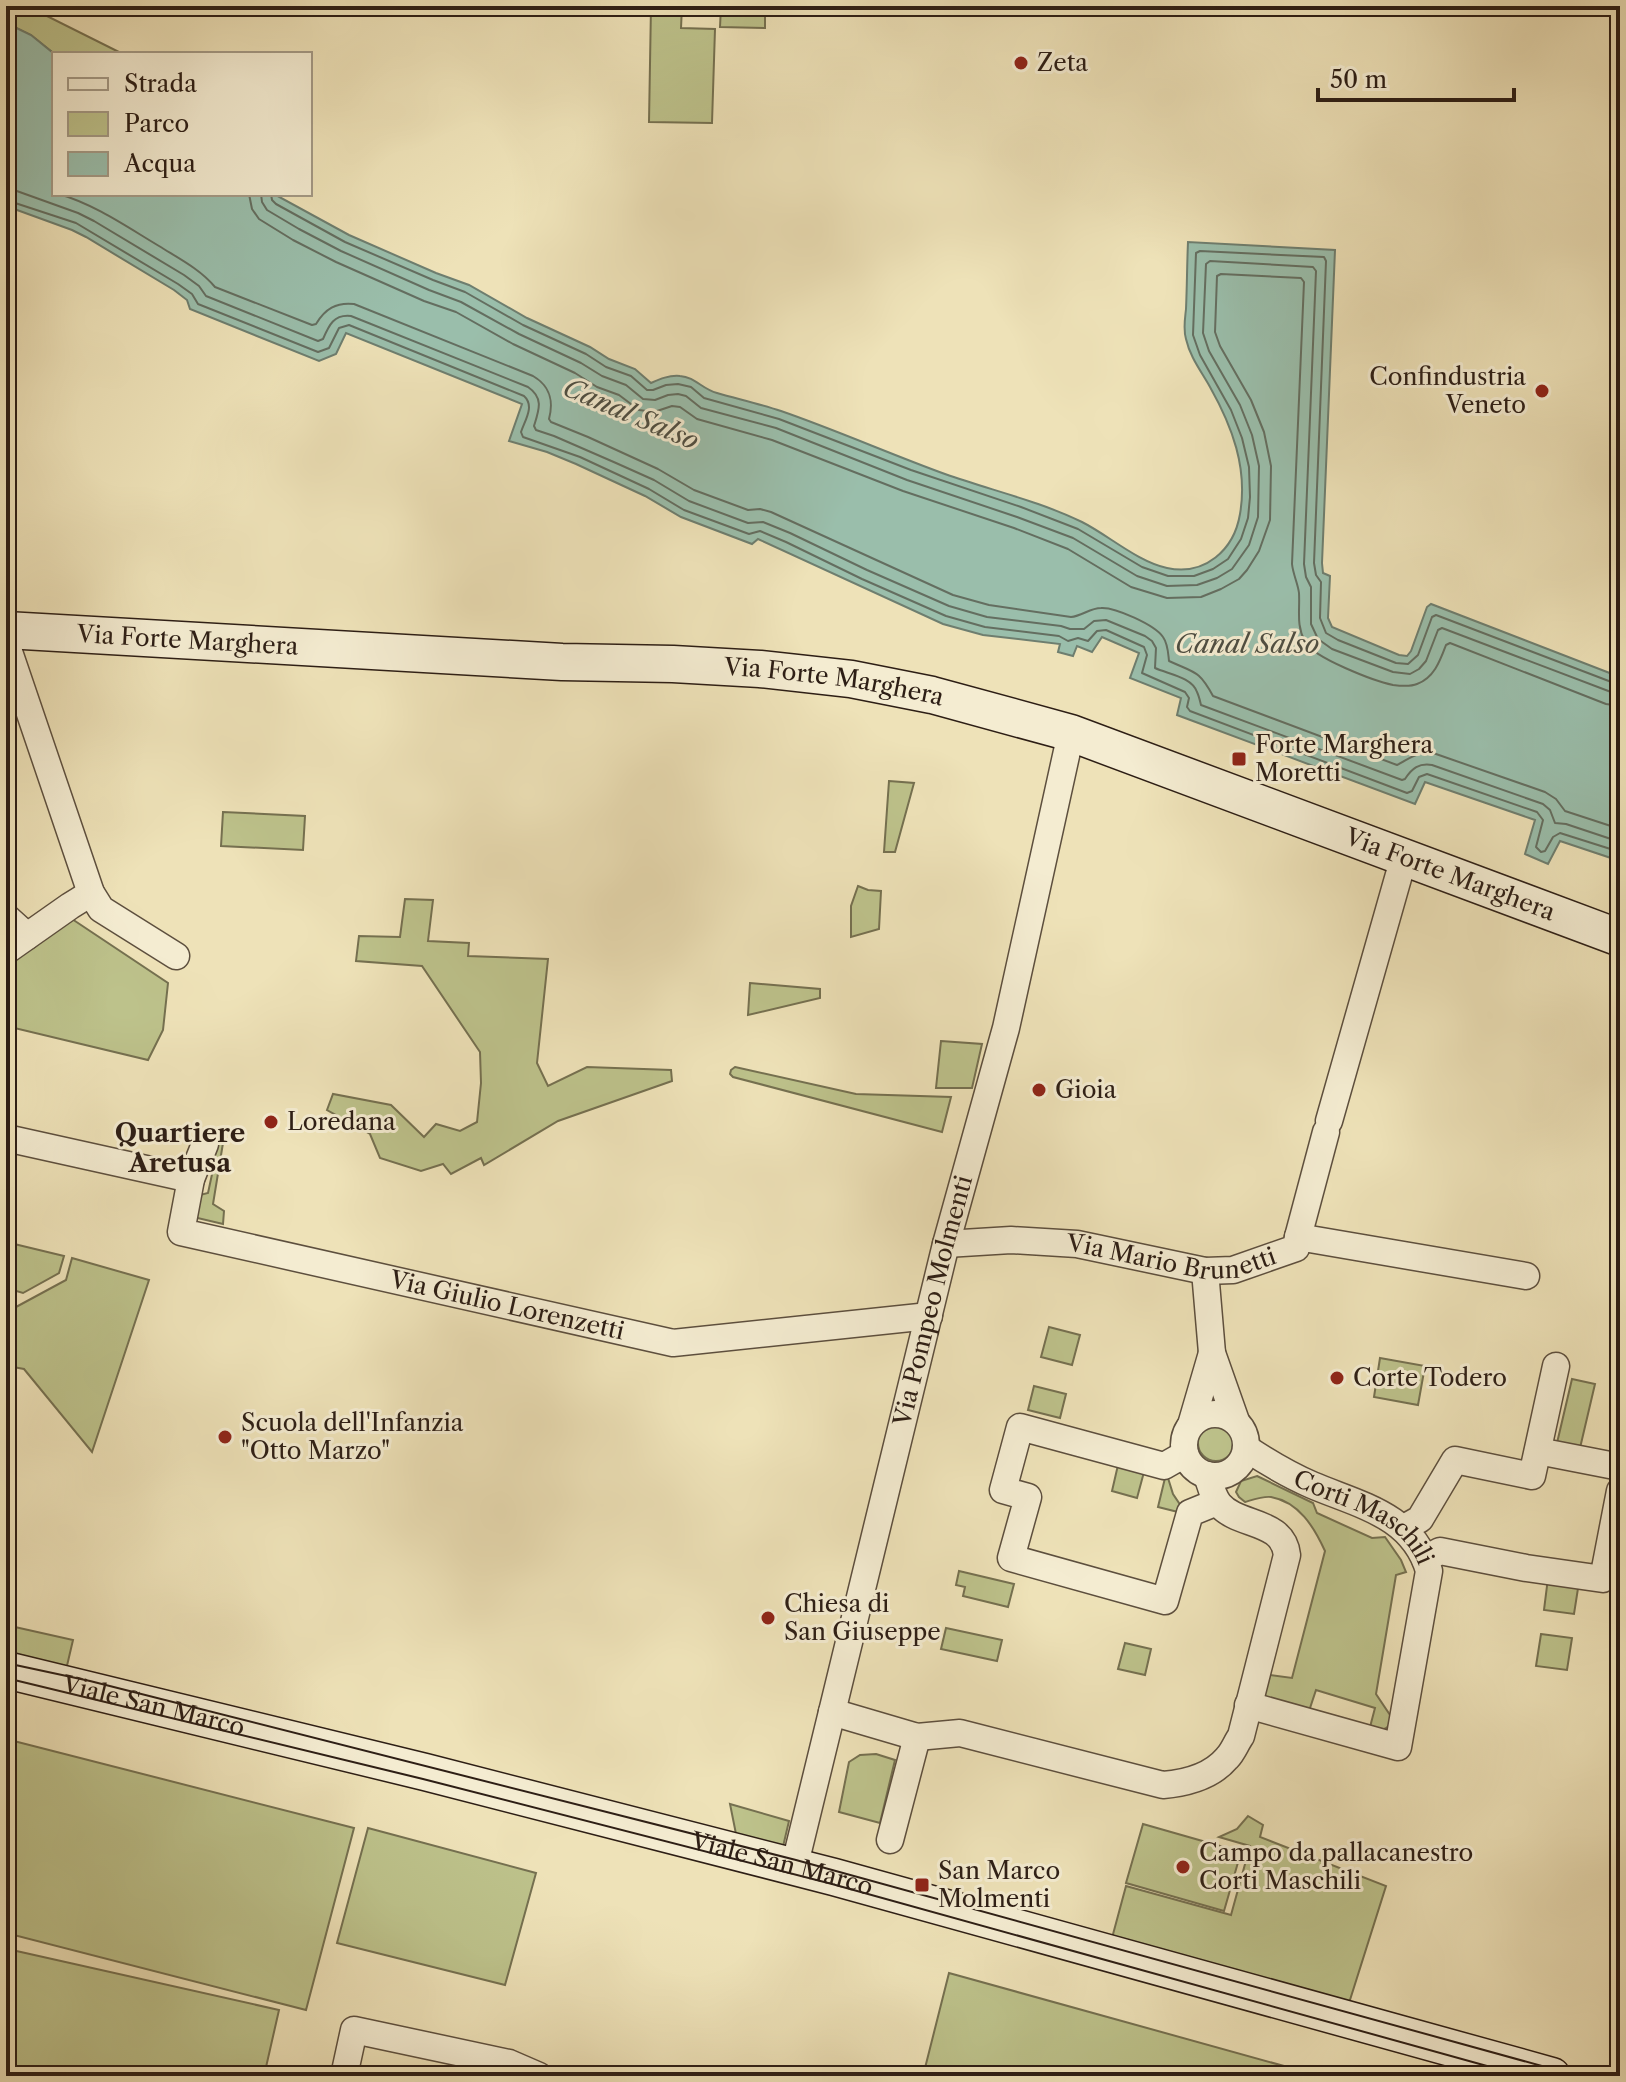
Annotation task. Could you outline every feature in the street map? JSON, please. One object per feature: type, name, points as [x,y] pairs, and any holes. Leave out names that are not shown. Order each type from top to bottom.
[{"type":"street","name":"Via Forte Marghera","points":[[6,630],[562,662],[760,669],[851,679],[919,693],[1071,733],[1620,938]]},
{"type":"street","points":[[6,643],[12,685],[91,893],[101,909],[176,956]]},
{"type":"street","name":"Via Pompeo Molmenti","points":[[794,1868],[946,1244],[1006,1028],[1071,733]]},
{"type":"street","points":[[1298,1237],[1404,857]]},
{"type":"street","points":[[6,917],[16,943],[91,893]]},
{"type":"street","points":[[6,1138],[191,1179]]},
{"type":"street","name":"Via Giulio Lorenzetti","points":[[205,1144],[191,1179],[181,1232],[673,1343],[929,1316]]},
{"type":"street","name":"Via Mario Brunetti","points":[[946,1244],[1011,1240],[1077,1244],[1205,1271],[1233,1270],[1296,1248],[1298,1237],[1526,1276]]},
{"type":"street","points":[[1205,1271],[1212,1353],[1236,1421],[1246,1438],[1243,1458],[1228,1473],[1218,1476],[1207,1475],[1190,1463],[1184,1444],[1212,1353]]},
{"type":"street","points":[[1535,1463],[1556,1366]]},
{"type":"street","points":[[1191,1425],[1208,1414],[1227,1416],[1236,1421]]},
{"type":"street","points":[[1185,1454],[1164,1466],[1020,1427],[1003,1490],[1028,1497],[1011,1558],[1165,1601],[1190,1513],[1217,1502]]},
{"type":"street","name":"Corti Maschili","points":[[1246,1448],[1281,1470],[1384,1515],[1404,1528],[1417,1543],[1429,1571],[1398,1747],[1248,1705]]},
{"type":"street","points":[[1404,1528],[1420,1519],[1455,1460],[1620,1467]]},
{"type":"street","points":[[832,1712],[917,1737],[960,1733],[1163,1785],[1184,1783],[1210,1772],[1227,1758],[1241,1736],[1287,1555],[1281,1536],[1227,1512],[1217,1502],[1207,1475]]},
{"type":"street","points":[[1425,1559],[1440,1551],[1603,1579],[1620,1491]]},
{"type":"street","name":"Viale San Marco","points":[[6,1670],[440,1776],[794,1868],[1552,2076]]},
{"type":"street","points":[[890,1840],[917,1737]]},
{"type":"street","points":[[344,2076],[354,2030],[509,2063],[539,2076]]},
{"type":"green space","points":[[6,6],[27,6],[119,52],[52,52],[31,35],[6,23]]},
{"type":"green space","points":[[651,6],[682,6],[681,28],[715,29],[712,123],[649,122]]},
{"type":"green space","points":[[721,6],[765,6],[765,28],[720,27]]},
{"type":"green space","points":[[889,781],[914,783],[895,852],[884,852]]},
{"type":"green space","points":[[223,812],[305,816],[303,850],[221,846]]},
{"type":"green space","points":[[858,886],[881,891],[879,929],[851,937],[851,906]]},
{"type":"green space","points":[[405,899],[433,900],[428,941],[469,943],[468,956],[548,959],[537,1063],[548,1086],[587,1067],[671,1070],[672,1081],[558,1121],[484,1165],[481,1158],[451,1174],[443,1164],[421,1171],[380,1158],[370,1134],[327,1110],[333,1094],[391,1105],[424,1137],[436,1124],[460,1131],[477,1122],[481,1083],[480,1052],[422,966],[356,961],[359,936],[400,937]]},
{"type":"green space","points":[[66,915],[168,983],[163,1030],[148,1060],[6,1026],[6,959]]},
{"type":"green space","points":[[750,983],[820,989],[820,998],[748,1015]]},
{"type":"green space","points":[[941,1041],[982,1044],[972,1088],[936,1088]]},
{"type":"green space","points":[[735,1067],[856,1094],[951,1097],[942,1132],[733,1077],[730,1074]]},
{"type":"green space","points":[[219,1141],[223,1143],[213,1204],[224,1211],[223,1224],[189,1216],[192,1197],[208,1193],[214,1165],[210,1156]]},
{"type":"green space","points":[[6,1242],[64,1256],[59,1273],[23,1293],[6,1288]]},
{"type":"green space","points":[[72,1258],[149,1280],[92,1452],[24,1369],[7,1366],[16,1307],[66,1280]]},
{"type":"green space","points":[[1049,1327],[1080,1335],[1072,1365],[1041,1357]]},
{"type":"green space","points":[[1380,1358],[1425,1366],[1418,1405],[1374,1397]]},
{"type":"green space","points":[[1572,1379],[1595,1384],[1580,1448],[1557,1443]]},
{"type":"green space","points":[[1034,1386],[1066,1394],[1060,1418],[1028,1410]]},
{"type":"green space","points":[[1216,1425],[1228,1431],[1234,1443],[1228,1455],[1216,1461],[1204,1455],[1198,1443],[1204,1431]]},
{"type":"green space","points":[[1118,1465],[1144,1472],[1137,1498],[1112,1491]]},
{"type":"green space","points":[[1257,1476],[1313,1503],[1317,1513],[1372,1538],[1385,1537],[1401,1560],[1406,1572],[1396,1575],[1376,1694],[1392,1718],[1387,1728],[1370,1727],[1375,1708],[1316,1690],[1309,1711],[1258,1697],[1263,1674],[1292,1678],[1325,1551],[1316,1533],[1290,1504],[1271,1497],[1245,1502],[1239,1497],[1236,1492],[1241,1481]]},
{"type":"green space","points":[[1165,1478],[1168,1478],[1173,1494],[1183,1509],[1182,1513],[1158,1507]]},
{"type":"green space","points":[[959,1571],[1014,1584],[1008,1607],[963,1596],[965,1587],[956,1585]]},
{"type":"green space","points":[[1548,1578],[1579,1582],[1574,1614],[1544,1610]]},
{"type":"green space","points":[[6,1625],[73,1640],[66,1670],[6,1656]]},
{"type":"green space","points":[[946,1628],[1002,1640],[997,1661],[941,1649]]},
{"type":"green space","points":[[1541,1634],[1572,1638],[1567,1670],[1536,1666]]},
{"type":"green space","points":[[1125,1643],[1151,1649],[1145,1675],[1118,1669]]},
{"type":"green space","points":[[6,1739],[354,1828],[306,2010],[6,1933]]},
{"type":"green space","points":[[876,1754],[895,1760],[880,1823],[839,1812],[849,1762],[860,1755]]},
{"type":"green space","points":[[730,1804],[789,1821],[782,1851],[737,1839]]},
{"type":"green space","points":[[1248,1816],[1263,1825],[1260,1837],[1386,1886],[1349,2003],[1112,1938],[1126,1886],[1231,1915],[1250,1846],[1219,1837],[1237,1829]]},
{"type":"green space","name":"Campo da pallacanestro Corti Maschili","points":[[1143,1824],[1241,1852],[1224,1911],[1126,1883]]},
{"type":"green space","points":[[368,1828],[536,1873],[505,1985],[337,1943]]},
{"type":"green space","points":[[12,1950],[279,2010],[264,2076],[6,2076],[6,1975]]},
{"type":"green space","points":[[949,1973],[1320,2076],[952,2076],[925,2068]]},
{"type":"water","name":"Canal Salso","points":[[6,23],[31,35],[52,52],[52,196],[278,196],[349,235],[469,285],[527,318],[635,369],[651,383],[668,377],[685,377],[712,391],[802,418],[945,474],[1066,515],[1092,527],[1145,560],[1167,568],[1181,569],[1205,564],[1224,549],[1237,527],[1242,497],[1240,464],[1231,432],[1193,358],[1185,335],[1188,242],[1335,250],[1322,563],[1323,573],[1330,576],[1328,618],[1332,627],[1407,656],[1431,604],[1620,677],[1620,861],[1560,841],[1548,864],[1525,854],[1535,820],[1425,782],[1415,804],[1177,715],[1181,698],[1130,678],[1139,653],[1102,637],[1092,652],[1077,646],[1073,656],[1058,652],[1060,644],[983,635],[943,624],[758,539],[752,544],[681,517],[645,496],[576,464],[509,441],[522,404],[346,333],[336,354],[319,361],[190,309],[187,300],[174,290],[86,237],[6,206]]},
{"type":"tram line","points":[[6,1663],[90,1681],[796,1860],[1578,2076]]},
{"type":"tram line","points":[[6,1678],[423,1779],[832,1884],[1523,2076]]},
{"type":"place","name":"Zeta","points":[[1021,63]]},
{"type":"place","name":"Confindustria Veneto","points":[[1542,391]]},
{"type":"place","name":"Forte Marghera Moretti","points":[[1239,759]]},
{"type":"place","name":"Gioia","points":[[1039,1090]]},
{"type":"place","name":"Loredana","points":[[271,1122]]},
{"type":"place","name":"Corte Todero","points":[[1337,1378]]},
{"type":"place","name":"Scuola dell'Infanzia \"Otto Marzo\"","points":[[225,1437]]},
{"type":"place","name":"Chiesa di San Giuseppe","points":[[768,1618]]},
{"type":"place","name":"Campo da pallacanestro Corti Maschili","points":[[1183,1867]]},
{"type":"place","name":"San Marco Molmenti","points":[[922,1885]]},
{"type":"district","name":"Quartiere Aretusa","points":[[180,1148]]}]
